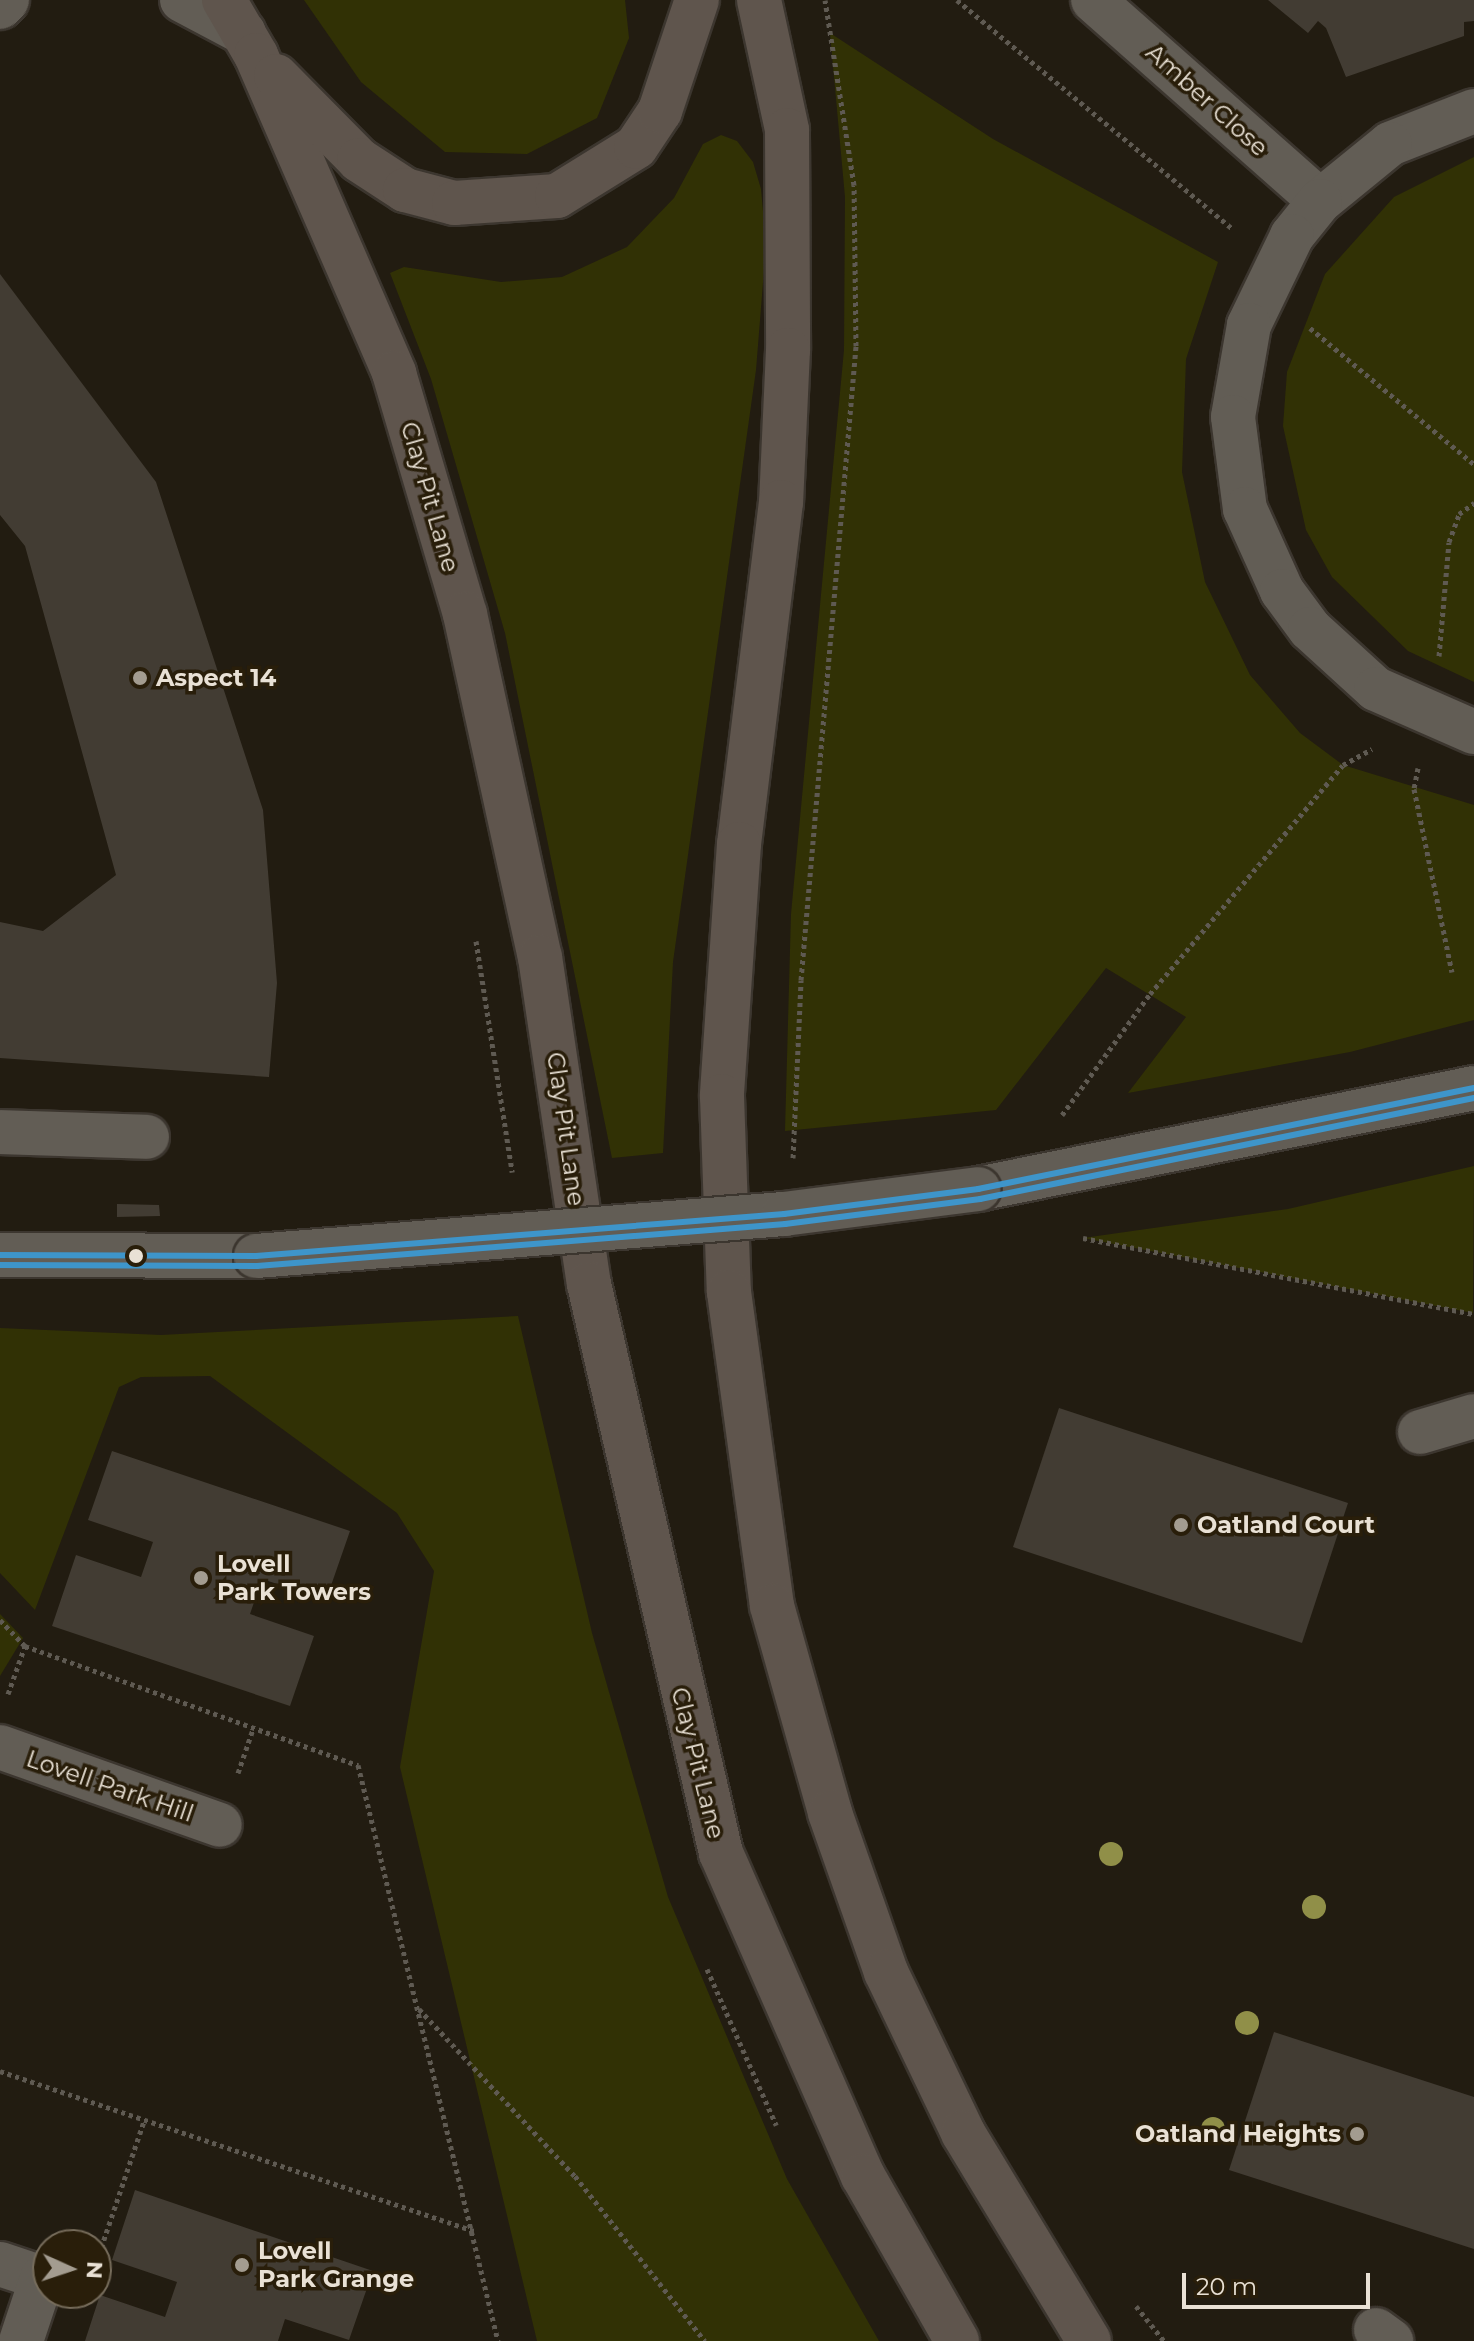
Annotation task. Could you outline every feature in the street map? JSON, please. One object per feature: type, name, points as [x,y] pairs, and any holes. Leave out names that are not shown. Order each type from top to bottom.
[{"type":"highway","points":[[241,30],[359,160],[405,190],[454,203],[505,205],[557,196],[636,147],[660,111],[697,0]]},
{"type":"highway","points":[[759,0],[787,130],[788,350],[781,502],[739,844],[722,1096],[729,1292],[769,1590],[830,1813],[886,1972],[963,2133],[1089,2341]]},
{"type":"highway","name":"Clay Pit Lane","points":[[241,30],[394,373],[465,614],[540,957],[592,1300],[721,1853],[863,2176],[957,2341]]},
{"type":"street","points":[[0,7],[7,0]]},
{"type":"street","points":[[182,0],[241,30]]},
{"type":"street","name":"Amber Close","points":[[1093,0],[1320,201]]},
{"type":"street","points":[[1474,111],[1390,144],[1320,201],[1268,276],[1236,393],[1245,509],[1282,591],[1310,629],[1376,689],[1428,717],[1474,732]]},
{"type":"street","points":[[0,1255],[256,1256],[784,1214],[978,1189],[1474,1088]]},
{"type":"street","points":[[0,1132],[147,1137]]},
{"type":"street","points":[[1420,1432],[1474,1416]]},
{"type":"street","name":"Lovell Park Hill","points":[[1,1728],[220,1825]]},
{"type":"street","points":[[0,2264],[42,2278],[21,2341]]},
{"type":"path","points":[[957,0],[1236,232],[1301,321],[1474,464]]},
{"type":"path","points":[[1452,972],[1414,789],[1428,717],[1449,542],[1459,514],[1474,503]]},
{"type":"path","points":[[1057,1121],[1150,994],[1343,765],[1428,717]]},
{"type":"path","points":[[1083,1238],[1474,1314]]},
{"type":"path","points":[[0,1620],[25,1646],[358,1765],[474,2231],[498,2341]]},
{"type":"path","points":[[1,1728],[25,1646]]},
{"type":"path","points":[[418,2008],[585,2188],[705,2341]]},
{"type":"path","points":[[0,2071],[474,2231]]},
{"type":"path","points":[[108,2229],[144,2121]]},
{"type":"shaded area","points":[[304,0],[625,0],[629,38],[597,118],[527,154],[445,152],[361,82]]},
{"type":"shaded area","points":[[830,33],[993,139],[1218,262],[1186,359],[1182,472],[1205,582],[1250,675],[1300,733],[1343,765],[1474,805],[1474,1020],[1350,1052],[1128,1093],[1186,1017],[1106,968],[996,1110],[785,1131],[791,914],[844,350],[845,197]]},
{"type":"shaded area","points":[[721,135],[737,141],[753,162],[761,189],[766,245],[756,370],[673,962],[663,1153],[612,1158],[505,633],[431,379],[390,273],[404,267],[501,282],[562,277],[627,247],[674,198],[703,144]]},
{"type":"shaded area","points":[[1474,157],[1474,682],[1408,651],[1332,577],[1306,530],[1283,426],[1287,372],[1325,274],[1394,197]]},
{"type":"shaded area","points":[[1474,1166],[1473,1313],[1083,1238],[1288,1209]]},
{"type":"shaded area","points":[[518,1316],[592,1633],[668,1897],[787,2179],[879,2341],[537,2341],[400,1767],[434,1571],[397,1513],[210,1376],[141,1377],[119,1387],[35,1610],[0,1573],[0,1328],[161,1335]]},
{"type":"shaded area","points":[[0,1614],[23,1638],[0,1676]]},
{"type":"building","points":[[1268,0],[1474,0],[1474,21],[1464,22],[1464,36],[1346,77],[1326,28],[1318,21],[1308,33]]},
{"type":"building","name":"Aspect 14","points":[[0,274],[156,482],[263,810],[277,983],[269,1077],[0,1058],[0,922],[43,931],[116,875],[25,546],[0,515]]},
{"type":"building","points":[[117,1204],[159,1205],[160,1216],[117,1217]]},
{"type":"building","name":"Oatland Court","points":[[1059,1408],[1348,1503],[1302,1643],[1013,1547]]},
{"type":"building","name":"Lovell Park Towers","points":[[112,1451],[350,1531],[326,1600],[262,1579],[250,1614],[314,1636],[290,1706],[52,1626],[76,1555],[141,1577],[153,1542],[88,1520]]},
{"type":"building","name":"Oatland Heights","points":[[1274,2032],[1474,2097],[1474,2249],[1229,2170]]},
{"type":"building","name":"Lovell Park Grange","points":[[135,2190],[373,2271],[349,2340],[285,2319],[278,2341],[85,2341],[95,2309],[112,2309],[112,2299],[165,2317],[177,2282],[112,2260]]},
{"type":"transit line","points":[[0,1255],[256,1256],[784,1214],[978,1189],[1474,1088]]},
{"type":"transit line","points":[[0,1265],[257,1266],[785,1224],[980,1199],[1474,1098]]},
{"type":"place","name":"Aspect 14","points":[[140,678]]},
{"type":"place","name":"Oatland Court","points":[[1181,1525]]},
{"type":"place","name":"Lovell Park Towers","points":[[201,1578]]},
{"type":"place","name":"Oatland Heights","points":[[1357,2134]]},
{"type":"place","name":"Lovell Park Grange","points":[[242,2265]]}]
